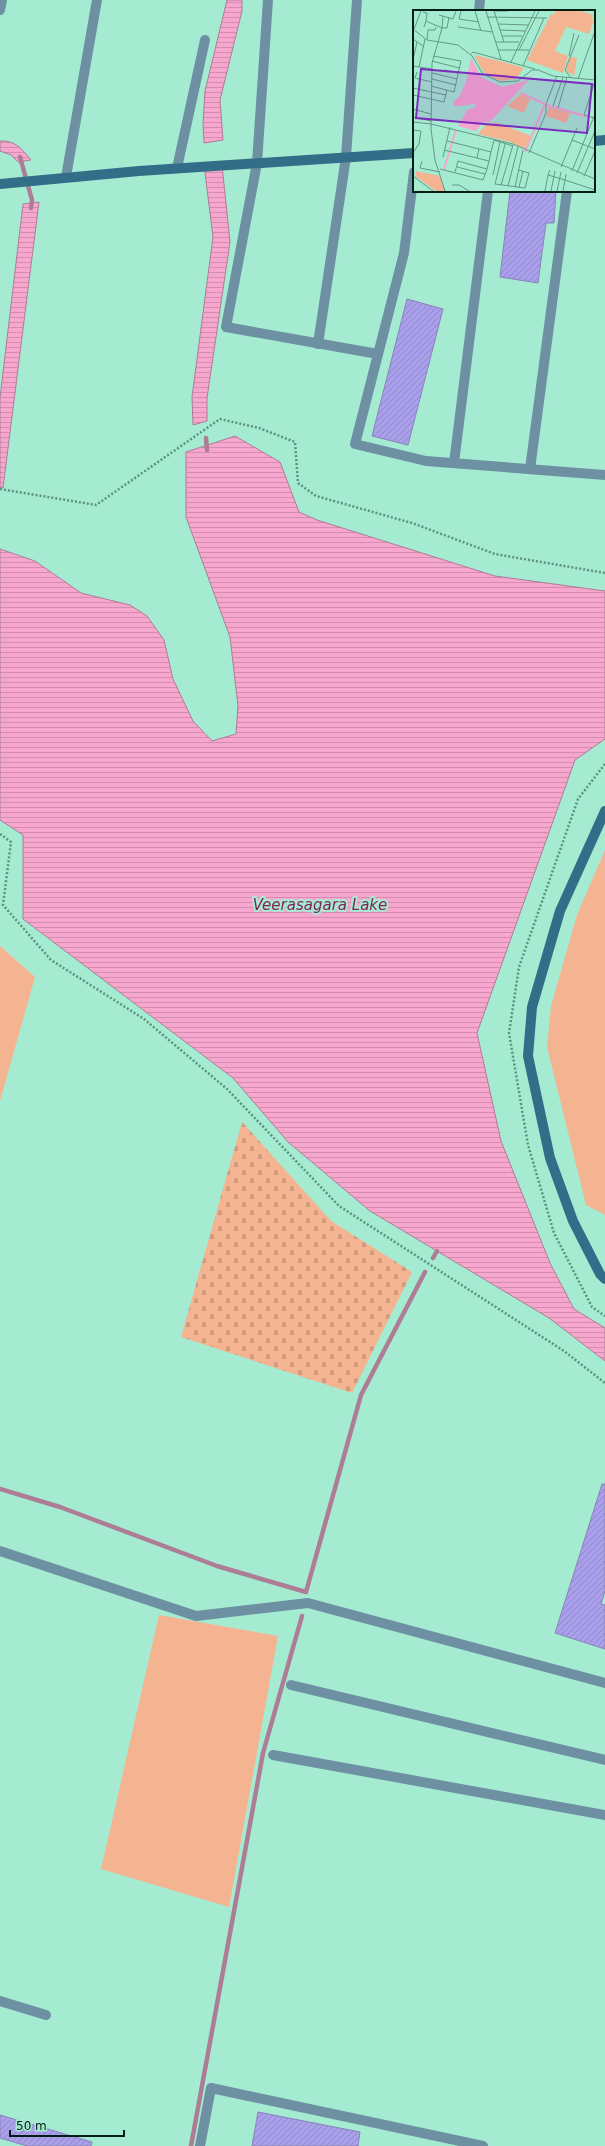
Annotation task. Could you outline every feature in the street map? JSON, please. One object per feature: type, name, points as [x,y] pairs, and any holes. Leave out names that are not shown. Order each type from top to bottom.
[{"type":"street","points":[[0,10],[2,0]]},
{"type":"street","points":[[66,177],[97,0]]},
{"type":"street","points":[[268,0],[257,163],[226,327],[378,354]]},
{"type":"street","points":[[318,344],[346,157],[357,0]]},
{"type":"street","points":[[479,10],[480,0]]},
{"type":"street","points":[[177,168],[205,40]]},
{"type":"street","points":[[595,141],[605,140]]},
{"type":"street","points":[[0,184],[177,168],[413,153]]},
{"type":"street","points":[[413,180],[404,253],[355,444],[426,461],[605,473]]},
{"type":"street","points":[[454,463],[488,192]]},
{"type":"street","points":[[530,469],[567,192]]},
{"type":"street","points":[[605,811],[558,919],[532,1007],[528,1056],[550,1158],[572,1221],[600,1274],[605,1279]]},
{"type":"street","points":[[0,1551],[196,1616],[308,1603],[605,1683]]},
{"type":"street","points":[[291,1685],[605,1760]]},
{"type":"street","points":[[273,1755],[605,1815]]},
{"type":"street","points":[[0,2001],[46,2015]]},
{"type":"street","points":[[200,2146],[211,2088],[483,2146]]},
{"type":"path","points":[[0,489],[96,505],[220,418],[259,428],[295,442],[298,483],[316,496],[412,522],[494,554],[605,573]]},
{"type":"path","points":[[605,764],[578,799],[519,967],[509,1033],[528,1145],[554,1233],[592,1307],[605,1316]]},
{"type":"path","points":[[0,834],[11,842],[3,905],[51,960],[144,1019],[227,1089],[339,1206],[564,1351],[605,1383]]},
{"type":"green space","points":[[605,850],[605,1215],[586,1205],[547,1047],[551,1006],[577,915]]},
{"type":"green space","points":[[0,946],[35,977],[0,1101]]},
{"type":"green space","points":[[242,1122],[331,1221],[412,1272],[352,1393],[181,1337]]},
{"type":"green space","points":[[159,1615],[278,1636],[229,1907],[101,1869]]},
{"type":"water","points":[[227,0],[242,0],[242,11],[220,100],[223,140],[204,143],[203,124],[205,91]]},
{"type":"water","points":[[0,141],[10,142],[18,146],[31,160],[18,162],[11,155],[0,151]]},
{"type":"water","points":[[204,165],[222,165],[230,242],[207,398],[207,421],[193,425],[192,397],[213,237]]},
{"type":"water","points":[[39,202],[3,488],[0,487],[0,398],[23,204]]},
{"type":"water","name":"Veerasagara Lake","points":[[235,436],[280,462],[299,512],[317,520],[495,576],[605,591],[605,739],[575,760],[477,1033],[501,1141],[550,1263],[574,1309],[605,1328],[605,1361],[549,1318],[370,1211],[288,1142],[233,1078],[23,919],[23,835],[0,820],[0,549],[35,561],[81,593],[130,605],[147,616],[164,640],[173,679],[193,721],[212,741],[236,734],[238,706],[230,637],[186,517],[186,452]]},
{"type":"building","points":[[510,192],[556,192],[554,223],[546,223],[538,283],[500,277]]},
{"type":"building","points":[[407,299],[443,309],[408,445],[372,436]]},
{"type":"building","points":[[602,1484],[605,1484],[605,1591],[601,1604],[605,1605],[605,1649],[555,1633]]},
{"type":"building","points":[[258,2112],[360,2132],[358,2146],[252,2146]]},
{"type":"building","points":[[0,2115],[92,2142],[91,2146],[27,2146],[0,2138]]},
{"type":"waterway","points":[[20,157],[32,200],[31,208]]},
{"type":"waterway","points":[[206,438],[207,450]]},
{"type":"waterway","points":[[433,1258],[437,1251]]},
{"type":"waterway","points":[[0,1489],[60,1507],[217,1566],[306,1592],[361,1395],[425,1272]]},
{"type":"waterway","points":[[191,2146],[263,1753],[302,1616]]}]
